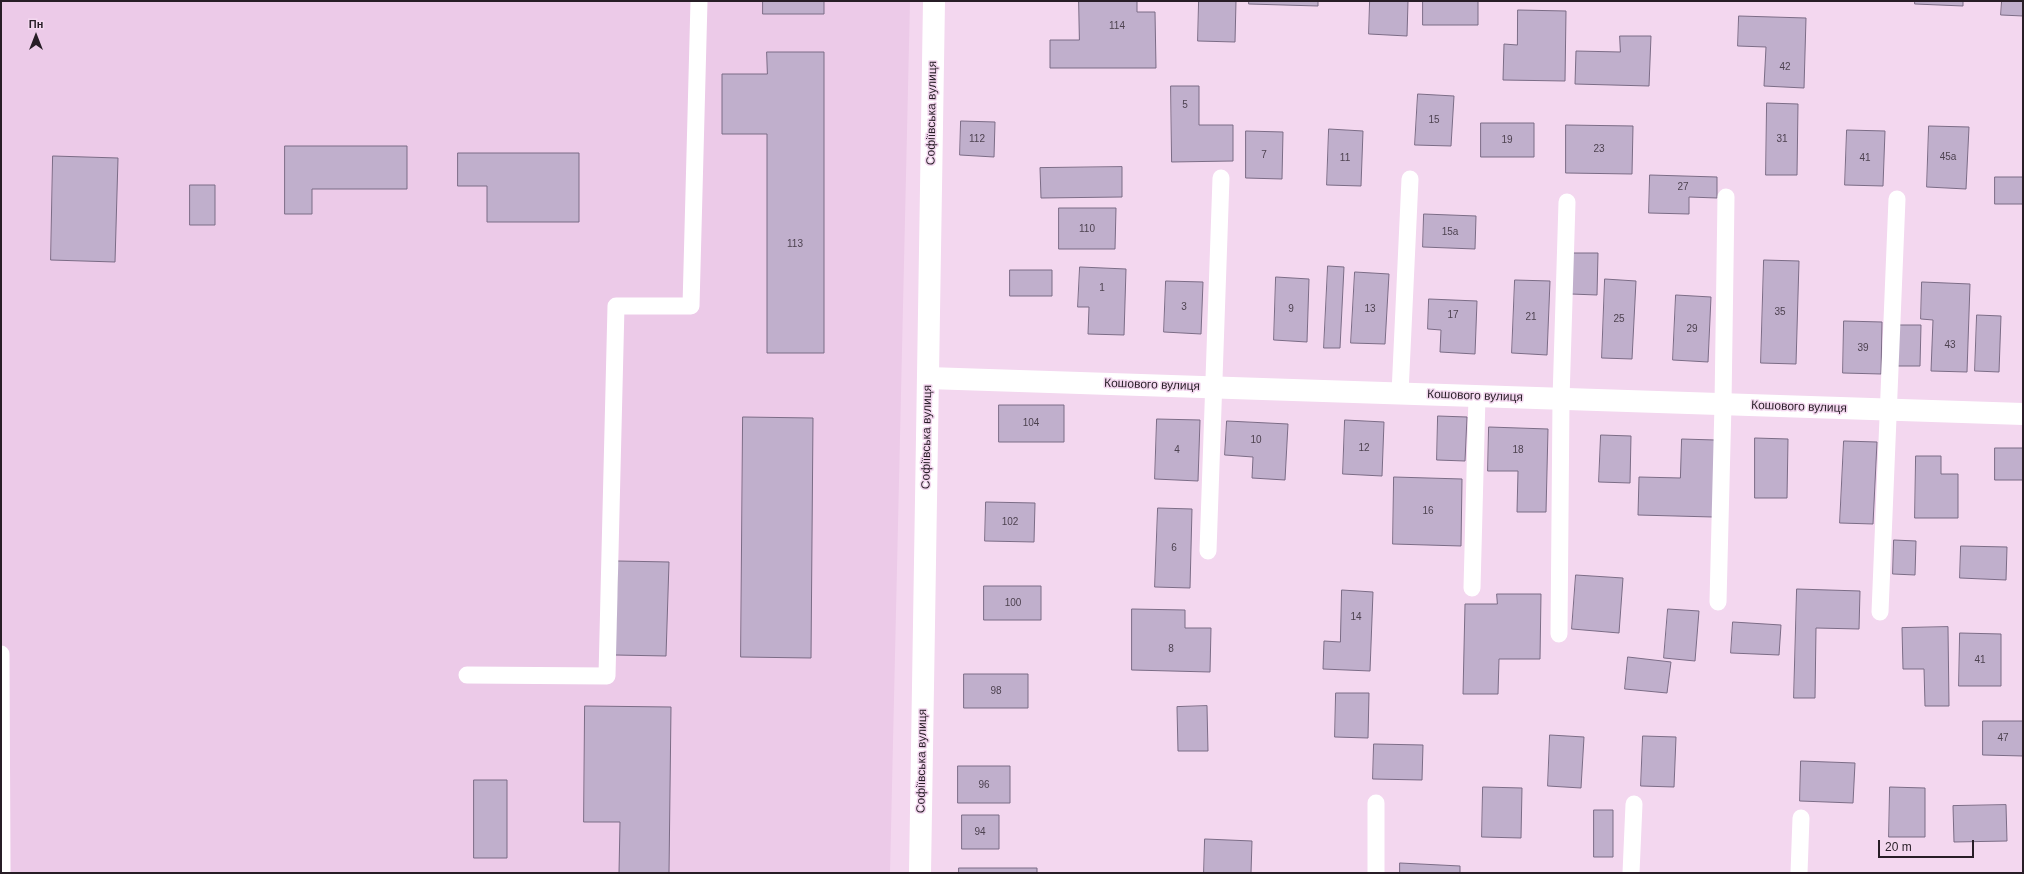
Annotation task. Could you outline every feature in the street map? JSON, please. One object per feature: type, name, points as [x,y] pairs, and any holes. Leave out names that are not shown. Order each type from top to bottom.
[{"type":"street","name":"Софіївська вулиця","points":[[920,873],[934,1]]},
{"type":"street","name":"Кошового вулиця","points":[[928,378],[2023,414]]},
{"type":"lane","points":[[467,675],[607,676],[616,306],[691,306],[699,1]]},
{"type":"lane","points":[[1208,551],[1215,387],[1221,178]]},
{"type":"lane","points":[[1400,394],[1410,180]]},
{"type":"lane","points":[[1718,602],[1726,197]]},
{"type":"lane","points":[[1880,612],[1890,410],[1897,199]]},
{"type":"lane","points":[[1560,634],[1561,399],[1567,202]]},
{"type":"lane","points":[[1472,588],[1477,396]]},
{"type":"lane","points":[[1,654],[2,873]]},
{"type":"lane","points":[[1376,803],[1376,873]]},
{"type":"lane","points":[[1631,873],[1634,804]]},
{"type":"lane","points":[[1799,873],[1801,818]]},
{"type":"shaded area","points":[[1,1],[910,1],[890,873],[1,873]]},
{"type":"building","points":[[763,1],[824,1],[824,14],[763,14]]},
{"type":"building","points":[[1079,1],[1137,1],[1137,12],[1155,12],[1156,68],[1050,68],[1050,40],[1079,40]]},
{"type":"building","points":[[1199,1],[1236,1],[1235,42],[1198,41]]},
{"type":"building","points":[[1249,1],[1318,1],[1318,6],[1249,4]]},
{"type":"building","points":[[1370,1],[1408,1],[1407,36],[1369,34]]},
{"type":"building","points":[[1423,1],[1478,1],[1478,25],[1423,25]]},
{"type":"building","points":[[1915,1],[1963,1],[1963,6],[1915,4]]},
{"type":"building","points":[[2002,1],[2023,1],[2023,16],[2001,15]]},
{"type":"building","points":[[1518,10],[1566,11],[1565,81],[1503,80],[1504,44],[1517,45]]},
{"type":"building","points":[[1739,16],[1806,18],[1804,88],[1764,86],[1766,47],[1738,46]]},
{"type":"building","points":[[1620,36],[1651,36],[1649,86],[1575,84],[1576,51],[1620,52]]},
{"type":"building","points":[[767,52],[824,52],[824,353],[767,353],[767,134],[722,134],[722,74],[767,74]]},
{"type":"building","points":[[1171,86],[1199,86],[1199,125],[1233,125],[1233,161],[1172,162]]},
{"type":"building","points":[[1418,94],[1454,96],[1451,146],[1415,145]]},
{"type":"building","points":[[1767,103],[1798,104],[1797,175],[1766,175]]},
{"type":"building","points":[[961,121],[995,122],[994,157],[960,155]]},
{"type":"building","points":[[1481,123],[1534,123],[1534,157],[1481,157]]},
{"type":"building","points":[[1566,125],[1633,126],[1632,174],[1566,173]]},
{"type":"building","points":[[1929,126],[1969,127],[1966,189],[1927,187]]},
{"type":"building","points":[[1329,129],[1363,131],[1361,186],[1327,185]]},
{"type":"building","points":[[1847,130],[1885,131],[1883,186],[1845,185]]},
{"type":"building","points":[[1246,131],[1283,132],[1282,179],[1246,178]]},
{"type":"building","points":[[285,146],[407,146],[407,189],[312,189],[312,214],[285,214]]},
{"type":"building","points":[[458,153],[579,153],[579,222],[487,222],[487,186],[458,186]]},
{"type":"building","points":[[53,156],[118,158],[115,262],[51,260]]},
{"type":"building","points":[[1122,167],[1122,197],[1041,198],[1040,168]]},
{"type":"building","points":[[1650,175],[1717,177],[1717,198],[1689,197],[1689,214],[1649,213]]},
{"type":"building","points":[[1995,177],[2023,177],[2023,204],[1995,204]]},
{"type":"building","points":[[190,185],[215,185],[215,225],[190,225]]},
{"type":"building","points":[[1059,208],[1116,208],[1115,249],[1059,249]]},
{"type":"building","points":[[1424,214],[1476,216],[1475,249],[1423,247]]},
{"type":"building","points":[[1572,253],[1598,253],[1597,295],[1571,294]]},
{"type":"building","points":[[1764,260],[1799,261],[1796,364],[1761,363]]},
{"type":"building","points":[[1328,266],[1344,267],[1340,348],[1324,348]]},
{"type":"building","points":[[1080,267],[1126,269],[1124,335],[1088,334],[1089,307],[1078,307]]},
{"type":"building","points":[[1010,270],[1052,270],[1052,296],[1010,296]]},
{"type":"building","points":[[1355,272],[1389,274],[1385,344],[1351,343]]},
{"type":"building","points":[[1276,277],[1309,279],[1307,342],[1274,340]]},
{"type":"building","points":[[1605,279],[1636,281],[1632,359],[1602,358]]},
{"type":"building","points":[[1515,280],[1550,281],[1547,355],[1512,353]]},
{"type":"building","points":[[1166,281],[1203,282],[1201,334],[1164,332]]},
{"type":"building","points":[[1922,282],[1970,284],[1967,372],[1931,371],[1933,320],[1921,319]]},
{"type":"building","points":[[1676,295],[1711,297],[1708,362],[1673,360]]},
{"type":"building","points":[[1429,299],[1477,301],[1475,354],[1440,352],[1441,330],[1428,329]]},
{"type":"building","points":[[1977,315],[2001,316],[1999,372],[1975,371]]},
{"type":"building","points":[[1844,321],[1882,322],[1881,374],[1843,373]]},
{"type":"building","points":[[1899,325],[1921,325],[1920,366],[1898,366]]},
{"type":"building","points":[[999,405],[1064,405],[1064,442],[999,442]]},
{"type":"building","points":[[1438,416],[1467,417],[1465,461],[1437,460]]},
{"type":"building","points":[[743,417],[813,418],[811,658],[741,657]]},
{"type":"building","points":[[1157,419],[1200,420],[1198,481],[1155,479]]},
{"type":"building","points":[[1345,420],[1384,422],[1382,476],[1343,474]]},
{"type":"building","points":[[1227,421],[1288,424],[1285,480],[1252,478],[1253,457],[1225,455]]},
{"type":"building","points":[[1489,427],[1548,429],[1546,512],[1517,512],[1518,471],[1488,471]]},
{"type":"building","points":[[1601,435],[1631,436],[1630,483],[1599,482]]},
{"type":"building","points":[[1755,438],[1788,439],[1787,498],[1755,498]]},
{"type":"building","points":[[1682,439],[1715,440],[1713,517],[1638,515],[1639,477],[1680,478]]},
{"type":"building","points":[[1844,441],[1877,442],[1873,524],[1840,523]]},
{"type":"building","points":[[1995,448],[2023,448],[2023,480],[1995,480]]},
{"type":"building","points":[[1916,456],[1941,456],[1941,474],[1958,474],[1958,518],[1915,518]]},
{"type":"building","points":[[1394,477],[1462,479],[1461,546],[1393,544]]},
{"type":"building","points":[[986,502],[1035,503],[1034,542],[985,541]]},
{"type":"building","points":[[1158,508],[1192,509],[1190,588],[1155,587]]},
{"type":"building","points":[[1894,540],[1916,541],[1915,575],[1893,574]]},
{"type":"building","points":[[1961,546],[2007,547],[2006,580],[1960,578]]},
{"type":"building","points":[[618,561],[669,562],[666,656],[615,655]]},
{"type":"building","points":[[1576,575],[1623,578],[1619,633],[1572,629]]},
{"type":"building","points":[[984,586],[1041,586],[1041,620],[984,620]]},
{"type":"building","points":[[1797,589],[1860,591],[1859,629],[1816,628],[1815,698],[1794,698]]},
{"type":"building","points":[[1342,590],[1373,592],[1370,671],[1323,669],[1324,641],[1340,642]]},
{"type":"building","points":[[1497,594],[1541,594],[1540,659],[1499,659],[1498,694],[1463,694],[1465,604],[1497,604]]},
{"type":"building","points":[[1132,609],[1185,610],[1185,628],[1211,628],[1210,672],[1132,670]]},
{"type":"building","points":[[1668,609],[1699,611],[1695,661],[1664,658]]},
{"type":"building","points":[[1733,622],[1781,625],[1779,655],[1731,653]]},
{"type":"building","points":[[1948,627],[1949,706],[1925,706],[1924,669],[1903,669],[1902,628]]},
{"type":"building","points":[[1960,633],[2001,634],[2001,686],[1959,686]]},
{"type":"building","points":[[1628,657],[1671,662],[1667,693],[1625,689]]},
{"type":"building","points":[[964,674],[1028,674],[1028,708],[964,708]]},
{"type":"building","points":[[1336,693],[1369,693],[1368,738],[1335,737]]},
{"type":"building","points":[[585,706],[671,707],[669,873],[619,873],[620,822],[584,822]]},
{"type":"building","points":[[1207,706],[1208,751],[1178,751],[1177,707]]},
{"type":"building","points":[[1983,721],[2023,721],[2023,756],[1983,755]]},
{"type":"building","points":[[1550,735],[1584,737],[1581,788],[1548,786]]},
{"type":"building","points":[[1643,736],[1676,737],[1674,787],[1641,786]]},
{"type":"building","points":[[1374,744],[1423,745],[1422,780],[1373,779]]},
{"type":"building","points":[[1801,761],[1855,763],[1853,803],[1800,801]]},
{"type":"building","points":[[958,766],[1010,766],[1010,803],[958,803]]},
{"type":"building","points":[[474,780],[507,780],[507,858],[474,858]]},
{"type":"building","points":[[1483,787],[1522,788],[1521,838],[1482,837]]},
{"type":"building","points":[[1890,787],[1925,788],[1925,837],[1889,837]]},
{"type":"building","points":[[2006,805],[2007,841],[1954,842],[1953,806]]},
{"type":"building","points":[[1594,810],[1613,810],[1613,857],[1594,857]]},
{"type":"building","points":[[962,815],[999,815],[999,849],[962,849]]},
{"type":"building","points":[[1205,839],[1252,841],[1251,873],[1204,873]]},
{"type":"building","points":[[1400,863],[1460,866],[1460,873],[1400,873]]},
{"type":"building","points":[[959,868],[1037,868],[1037,873],[959,873]]}]
